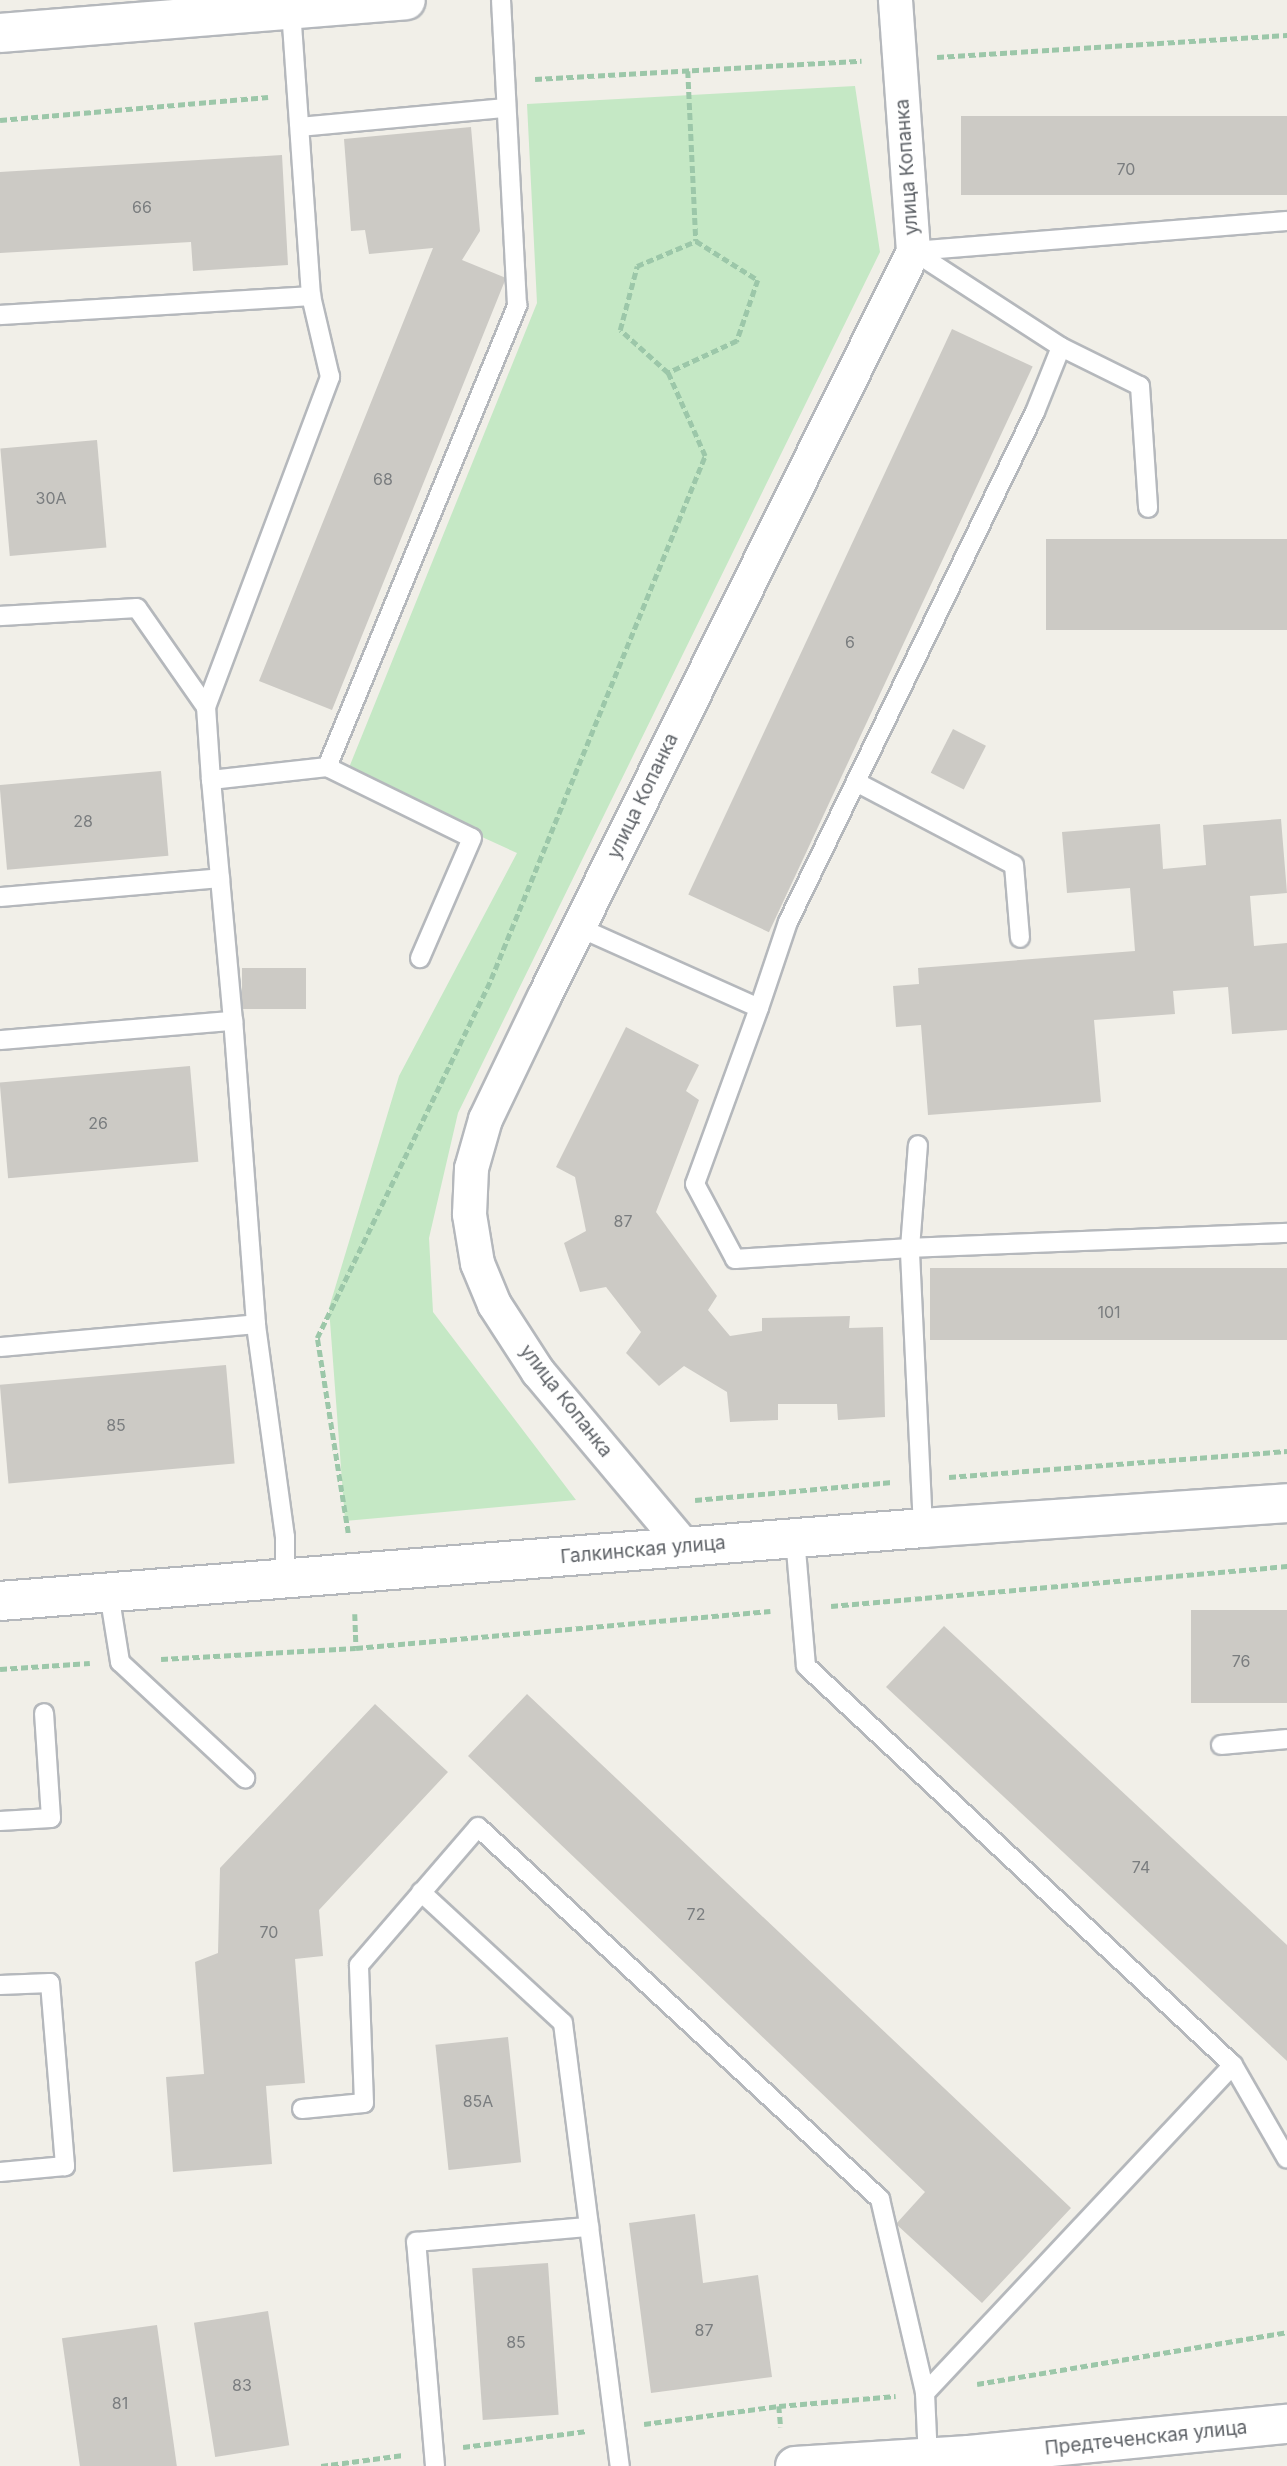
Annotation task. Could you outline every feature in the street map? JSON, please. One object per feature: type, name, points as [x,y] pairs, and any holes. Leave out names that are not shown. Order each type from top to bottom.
[{"type":"street","points":[[0,33],[145,10],[291,9],[406,0]]},
{"type":"street","name":"улица Копанка","points":[[685,1547],[538,1372],[494,1304],[477,1264],[469,1214],[471,1168],[485,1119],[913,251],[895,0]]},
{"type":"street","name":"Галкинская улица","points":[[0,1601],[923,1528],[1287,1503]]},
{"type":"street","name":"Предтеченская улица","points":[[795,2466],[976,2461],[1287,2424]]},
{"type":"lane","points":[[327,767],[517,305],[501,0]]},
{"type":"lane","points":[[285,1579],[285,1537],[256,1324],[205,707],[330,377],[311,296],[291,9]]},
{"type":"lane","points":[[300,127],[505,108]]},
{"type":"lane","points":[[913,251],[1287,220]]},
{"type":"lane","points":[[913,251],[1061,347],[1140,386],[1148,508]]},
{"type":"lane","points":[[0,315],[311,296]]},
{"type":"lane","points":[[1061,347],[1035,412],[788,922],[760,1008],[695,1184],[735,1259],[910,1248],[1287,1233]]},
{"type":"lane","points":[[0,616],[137,608],[205,707]]},
{"type":"lane","points":[[211,780],[327,767],[472,838],[420,958]]},
{"type":"lane","points":[[856,782],[1014,865],[1020,938]]},
{"type":"lane","points":[[0,897],[220,877]]},
{"type":"lane","points":[[578,927],[760,1008]]},
{"type":"lane","points":[[0,1040],[233,1021]]},
{"type":"lane","points":[[918,1145],[910,1248],[923,1528]]},
{"type":"lane","points":[[0,1347],[256,1324]]},
{"type":"lane","points":[[795,1538],[806,1665],[1233,2065],[1287,2159]]},
{"type":"lane","points":[[108,1593],[120,1662],[245,1777]]},
{"type":"lane","points":[[0,1821],[51,1818],[44,1713]]},
{"type":"lane","points":[[1221,1745],[1287,1739]]},
{"type":"lane","points":[[302,2109],[364,2103],[359,1965],[478,1826],[880,2199],[925,2393]]},
{"type":"lane","points":[[421,1892],[563,2023],[620,2466]]},
{"type":"lane","points":[[0,1985],[50,1983],[65,2166],[0,2172]]},
{"type":"lane","points":[[905,2461],[925,2393],[1233,2065]]},
{"type":"lane","points":[[435,2458],[416,2242],[589,2227]]},
{"type":"path","points":[[504,80],[1287,35]]},
{"type":"path","points":[[688,71],[696,241]]},
{"type":"path","points":[[0,120],[298,94]]},
{"type":"path","points":[[362,1532],[348,1533],[317,1338],[491,979],[705,456],[668,373],[620,330],[638,266],[696,241]]},
{"type":"path","points":[[668,373],[737,341],[758,280],[696,241]]},
{"type":"path","points":[[649,1504],[1287,1451]]},
{"type":"path","points":[[0,1669],[356,1648],[1287,1566]]},
{"type":"path","points":[[321,2466],[435,2458],[615,2427],[779,2406],[925,2393],[1287,2332]]},
{"type":"green space","points":[[855,86],[880,252],[458,1113],[429,1238],[433,1312],[576,1500],[345,1521],[329,1308],[399,1076],[517,853],[346,775],[537,303],[527,104]]},
{"type":"building","points":[[961,116],[1287,116],[1287,195],[961,195]]},
{"type":"building","points":[[471,127],[480,231],[462,260],[506,278],[332,710],[259,681],[433,248],[369,254],[365,230],[351,231],[344,139]]},
{"type":"building","points":[[282,155],[288,265],[193,271],[191,242],[0,253],[0,172]]},
{"type":"building","points":[[952,329],[1033,367],[769,932],[688,895]]},
{"type":"building","points":[[97,440],[106,548],[10,556],[0,448]]},
{"type":"building","points":[[1046,539],[1287,539],[1287,630],[1046,630]]},
{"type":"building","points":[[953,729],[986,746],[964,789],[931,773]]},
{"type":"building","points":[[161,771],[168,856],[7,870],[0,785]]},
{"type":"building","points":[[1281,819],[1287,893],[1250,896],[1254,946],[1287,943],[1287,1030],[1232,1034],[1228,987],[1173,991],[1175,1014],[1094,1020],[1101,1102],[928,1115],[921,1025],[896,1027],[893,986],[919,984],[918,968],[1135,951],[1130,888],[1067,893],[1062,832],[1160,824],[1163,869],[1206,865],[1203,825]]},
{"type":"building","points":[[242,968],[306,968],[306,1009],[242,1009]]},
{"type":"building","points":[[626,1027],[699,1065],[686,1091],[699,1100],[656,1212],[717,1296],[708,1310],[730,1336],[762,1331],[762,1318],[850,1316],[849,1328],[883,1327],[885,1417],[838,1420],[837,1404],[778,1404],[778,1420],[730,1422],[727,1392],[684,1366],[659,1386],[626,1353],[641,1332],[606,1287],[580,1292],[564,1243],[586,1231],[575,1177],[556,1167]]},
{"type":"building","points":[[190,1066],[198,1162],[8,1178],[0,1083]]},
{"type":"building","points":[[930,1268],[1287,1268],[1287,1340],[930,1340]]},
{"type":"building","points":[[226,1365],[235,1464],[8,1483],[0,1385]]},
{"type":"building","points":[[1191,1610],[1287,1610],[1287,1703],[1191,1703]]},
{"type":"building","points":[[944,1626],[1287,1945],[1287,2061],[886,1687]]},
{"type":"building","points":[[527,1694],[1071,2208],[982,2303],[896,2224],[925,2192],[468,1756]]},
{"type":"building","points":[[375,1704],[448,1772],[319,1910],[323,1956],[295,1959],[305,2083],[266,2086],[272,2164],[173,2172],[166,2077],[204,2074],[195,1962],[218,1953],[220,1868]]},
{"type":"building","points":[[508,2037],[521,2162],[449,2170],[435,2045]]},
{"type":"building","points":[[695,2214],[703,2283],[758,2275],[772,2377],[651,2393],[629,2223]]},
{"type":"building","points":[[548,2263],[559,2415],[483,2420],[472,2268]]},
{"type":"building","points":[[268,2311],[289,2445],[215,2457],[194,2323]]},
{"type":"building","points":[[157,2325],[177,2466],[80,2466],[62,2338]]}]
